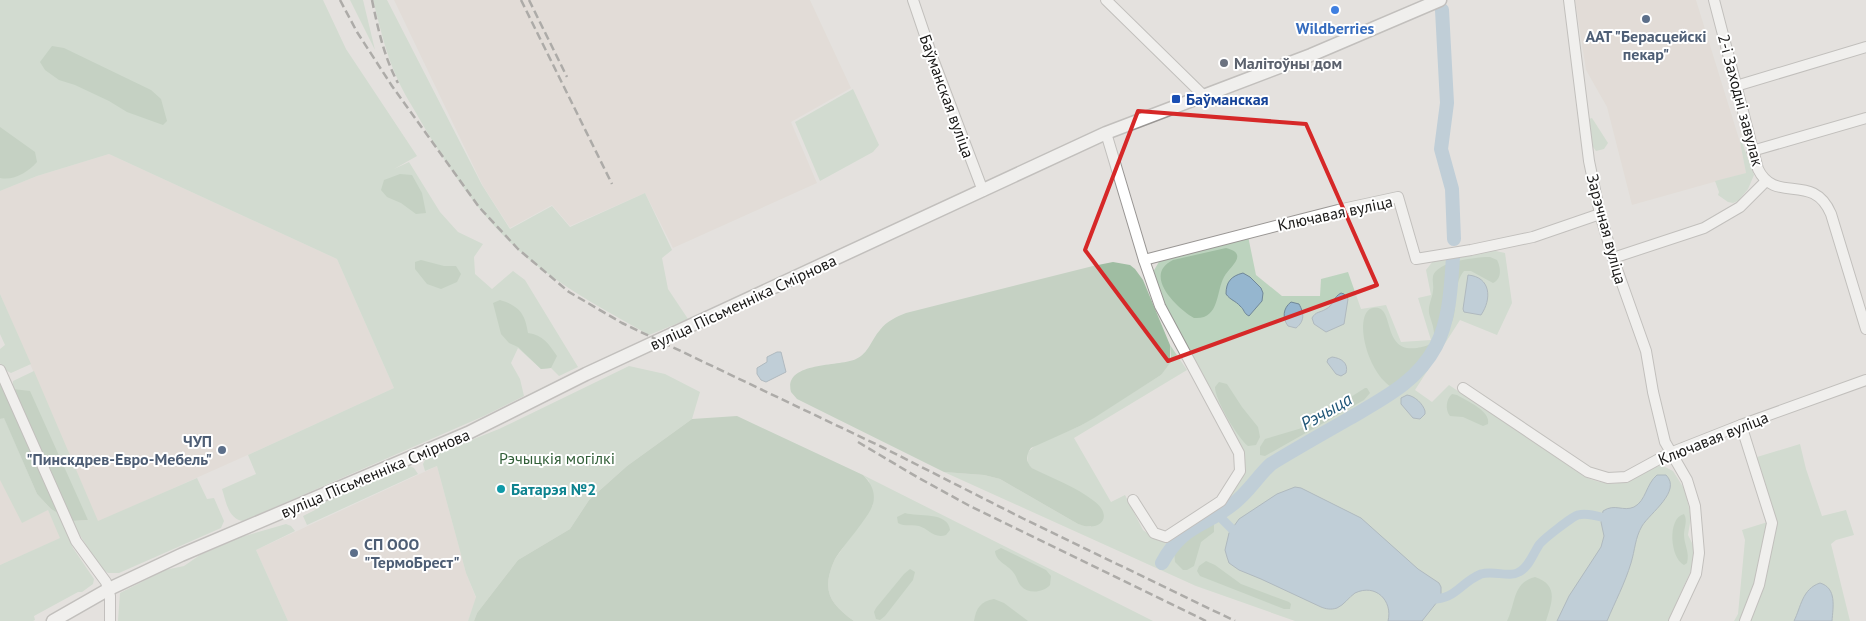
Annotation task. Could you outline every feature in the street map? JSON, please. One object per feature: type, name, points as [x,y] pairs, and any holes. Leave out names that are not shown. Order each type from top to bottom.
[{"type":"main road","name":"вуліца Пісьменніка Смірнова","points":[[53,621],[109,589],[181,555],[468,433],[586,374],[1106,133],[1312,55],[1440,0]]},
{"type":"street","name":"Баўманская вуліца","points":[[913,0],[933,59],[983,191]]},
{"type":"street","points":[[1106,0],[1203,95]]},
{"type":"street","name":"Зарэчная вуліца","points":[[1569,0],[1589,161],[1600,214],[1613,258],[1646,351],[1653,392],[1665,442],[1684,474],[1695,506],[1699,553],[1696,574],[1674,621]]},
{"type":"street","name":"2-і Заходні завулак","points":[[1714,0],[1758,169],[1766,182],[1775,186],[1808,190],[1826,203],[1866,329]]},
{"type":"street","points":[[1736,86],[1866,47]]},
{"type":"street","points":[[1752,151],[1866,118]]},
{"type":"street","points":[[1106,133],[1144,260],[1160,306],[1239,453],[1240,470],[1222,501],[1166,537],[1154,533],[1133,500]]},
{"type":"street","points":[[1613,258],[1704,228],[1740,207],[1766,182]]},
{"type":"street","name":"Ключавая вуліца","points":[[1144,260],[1398,196],[1416,258],[1471,250],[1533,237],[1600,214]]},
{"type":"street","points":[[0,370],[76,541],[104,578],[109,589],[110,621]]},
{"type":"street","name":"Ключавая вуліца","points":[[1463,388],[1588,472],[1608,478],[1626,477],[1670,453],[1866,380]]},
{"type":"street","points":[[1741,425],[1772,523],[1759,585],[1745,621]]},
{"type":"highlighted area","points":[[1138,111],[1306,124],[1377,285],[1168,361],[1085,250]]},
{"type":"shaded area","points":[[394,0],[810,0],[851,88],[791,122],[817,183],[673,248],[645,193],[570,226],[552,205],[510,228],[483,186]]},
{"type":"shaded area","points":[[1575,0],[1696,0],[1740,142],[1746,173],[1632,205],[1607,107],[1586,70]]},
{"type":"shaded area","points":[[109,154],[337,259],[394,388],[98,522],[0,294],[0,191],[37,176]]},
{"type":"shaded area","points":[[437,466],[466,573],[476,598],[468,621],[288,621],[256,550]]},
{"type":"shaded area","points":[[0,479],[22,522],[48,510],[61,538],[0,565]]},
{"type":"green space","points":[[0,0],[323,0],[346,49],[417,156],[394,169],[409,162],[440,212],[458,232],[483,244],[474,257],[475,274],[492,289],[513,271],[525,280],[578,367],[559,376],[551,368],[541,369],[518,348],[511,363],[520,379],[524,396],[484,416],[243,521],[238,520],[228,509],[222,489],[256,474],[248,455],[394,388],[337,259],[109,154],[37,176],[0,191]]},
{"type":"green space","points":[[350,0],[363,0],[375,50]]},
{"type":"green space","points":[[373,0],[387,0],[482,185],[510,229],[552,206],[570,227],[645,193],[672,250],[662,258],[668,289],[688,319],[649,335],[563,284],[536,265],[502,234],[457,179],[406,95],[390,61]]},
{"type":"green space","points":[[52,46],[64,48],[151,90],[161,99],[167,121],[163,125],[127,112],[75,85],[59,80],[45,70],[40,62]]},
{"type":"green space","points":[[853,89],[879,145],[873,152],[820,181],[795,122]]},
{"type":"green space","points":[[1592,118],[1608,143],[1604,149],[1596,151],[1593,147],[1589,122],[1589,119]]},
{"type":"green space","points":[[0,127],[35,152],[37,162],[25,172],[5,179],[0,178]]},
{"type":"green space","points":[[1740,142],[1742,142],[1754,175],[1748,189],[1738,201],[1733,203],[1718,195],[1719,192],[1715,181],[1746,173]]},
{"type":"green space","points":[[400,174],[412,175],[422,193],[426,213],[416,214],[401,203],[387,197],[381,190],[384,180]]},
{"type":"green space","points":[[1248,236],[1256,275],[1282,296],[1320,296],[1321,279],[1348,272],[1361,309],[1386,305],[1401,342],[1431,340],[1418,298],[1431,295],[1426,270],[1433,261],[1491,250],[1505,253],[1512,303],[1497,335],[1460,320],[1415,390],[1432,402],[1449,385],[1592,480],[1613,484],[1620,483],[1634,479],[1659,466],[1673,471],[1685,490],[1691,517],[1688,535],[1695,549],[1692,568],[1668,621],[1295,621],[1196,586],[944,472],[984,475],[1000,479],[1078,524],[1091,527],[1086,496],[1032,468],[1028,464],[1027,453],[1037,444],[1080,426],[1161,375],[1171,357],[1170,345],[1187,370],[1074,438],[1111,502],[1125,495],[1143,530],[1154,538],[1223,502],[1242,452],[1240,443],[1163,301],[1153,272],[1160,260]]},
{"type":"green space","points":[[1226,248],[1237,254],[1236,261],[1221,283],[1213,310],[1202,317],[1194,318],[1179,307],[1166,291],[1161,274],[1164,266],[1173,260]]},
{"type":"green space","points":[[1485,257],[1497,260],[1500,270],[1498,279],[1493,283],[1471,271],[1464,271],[1457,286],[1452,323],[1434,357],[1411,387],[1404,391],[1392,387],[1382,378],[1373,365],[1367,351],[1363,323],[1366,313],[1373,308],[1380,308],[1384,313],[1393,336],[1405,348],[1417,348],[1428,345],[1434,336],[1429,310],[1433,289],[1433,276],[1436,271],[1448,264]]},
{"type":"green space","points":[[421,260],[444,266],[456,266],[461,274],[457,282],[441,289],[427,284],[415,269],[415,262]]},
{"type":"green space","points":[[1113,262],[1130,265],[1143,280],[1170,345],[1170,363],[1161,375],[1094,418],[1031,448],[1027,458],[1032,468],[1072,487],[1094,501],[1100,507],[1104,517],[1098,525],[1086,526],[1078,524],[1000,479],[984,475],[944,472],[797,399],[791,392],[791,382],[796,375],[814,367],[856,359],[870,346],[886,324],[906,313]]},
{"type":"green space","points":[[0,294],[31,364],[11,373],[3,369],[0,363],[0,349],[5,345],[0,334]]},
{"type":"green space","points":[[500,300],[520,311],[525,320],[528,333],[542,338],[557,356],[551,368],[541,369],[518,347],[509,343],[501,334],[493,303]]},
{"type":"green space","name":"Рэчыцкія могілкі","points":[[629,366],[665,374],[700,392],[692,419],[627,466],[589,500],[570,529],[518,560],[477,613],[474,621],[468,621],[476,597],[466,573],[437,466],[425,471],[423,464],[426,458],[499,429]]},
{"type":"green space","points":[[34,371],[98,521],[197,478],[207,499],[214,498],[224,521],[221,528],[119,573],[108,573],[100,567],[71,521],[88,520],[12,389],[13,381]]},
{"type":"green space","points":[[0,380],[4,388],[30,391],[88,520],[71,521],[51,509],[37,494],[4,418],[0,419]]},
{"type":"green space","points":[[1219,382],[1227,384],[1258,427],[1260,437],[1256,445],[1248,446],[1228,418],[1216,393],[1215,387]]},
{"type":"green space","points":[[1365,388],[1370,393],[1364,400],[1265,456],[1260,455],[1260,447],[1265,439],[1302,428]]},
{"type":"green space","points":[[1452,394],[1466,400],[1482,411],[1488,419],[1488,424],[1483,426],[1463,417],[1450,416],[1447,411],[1447,405],[1448,399]]},
{"type":"green space","points":[[737,416],[863,475],[868,481],[874,496],[873,504],[862,523],[835,559],[828,587],[833,602],[854,621],[474,621],[477,613],[518,560],[570,529],[589,500],[627,466],[692,419]]},
{"type":"green space","points":[[4,417],[37,494],[51,509],[58,513],[73,548],[94,579],[93,584],[82,592],[78,592],[34,616],[35,620],[33,621],[0,621],[0,565],[60,538],[48,510],[22,523],[0,480],[0,419]]},
{"type":"green space","points":[[1800,444],[1806,469],[1822,516],[1846,510],[1854,535],[1836,540],[1831,544],[1850,621],[1734,621],[1738,614],[1745,540],[1742,530],[1774,520],[1757,457]]},
{"type":"green space","points":[[409,466],[414,468],[418,474],[307,525],[303,516],[315,510],[324,501]]},
{"type":"green space","points":[[863,475],[1153,621],[854,621],[833,602],[828,587],[835,559],[873,505],[869,481]]},
{"type":"green space","points":[[905,513],[938,517],[948,524],[950,530],[946,535],[938,536],[923,527],[898,523],[897,517]]},
{"type":"green space","points":[[1684,514],[1686,522],[1684,539],[1688,555],[1687,563],[1684,565],[1676,555],[1672,538],[1675,523]]},
{"type":"green space","points":[[1209,523],[1214,524],[1214,532],[1201,542],[1194,566],[1183,570],[1175,562],[1174,550],[1185,537]]},
{"type":"green space","points":[[286,524],[295,531],[256,550],[288,621],[118,621],[120,593],[165,570],[184,566],[200,555],[241,537]]},
{"type":"green space","points":[[1001,548],[1046,570],[1051,576],[1050,585],[1040,591],[1024,589],[1011,569],[997,558],[995,551]]},
{"type":"green space","points":[[1206,561],[1215,565],[1241,584],[1289,602],[1291,604],[1290,609],[1284,609],[1200,576],[1197,571],[1199,566]]},
{"type":"green space","points":[[910,569],[915,572],[913,580],[885,616],[880,620],[876,619],[874,612],[876,608]]},
{"type":"green space","points":[[1535,577],[1543,580],[1551,589],[1552,595],[1546,621],[1507,621],[1518,589],[1522,584]]},
{"type":"green space","points":[[994,599],[1004,603],[1028,621],[974,621],[980,606],[986,601]]},
{"type":"water","points":[[1243,273],[1261,288],[1263,293],[1262,301],[1249,316],[1226,294],[1230,280]]},
{"type":"water","points":[[1468,275],[1481,280],[1487,290],[1487,302],[1481,315],[1464,312],[1463,309]]},
{"type":"water","points":[[1341,293],[1348,299],[1344,324],[1326,332],[1314,324],[1312,318],[1317,313],[1328,308]]},
{"type":"water","points":[[1291,302],[1299,304],[1303,314],[1301,323],[1296,328],[1288,326],[1285,320],[1285,310]]},
{"type":"water","points":[[781,352],[786,372],[766,382],[761,380],[757,374],[757,368],[767,362],[767,357]]},
{"type":"water","points":[[1332,357],[1344,362],[1347,369],[1346,373],[1341,376],[1336,374],[1327,362]]},
{"type":"water","points":[[1407,395],[1416,399],[1424,408],[1425,414],[1420,419],[1413,418],[1401,404],[1401,398]]},
{"type":"water","points":[[1657,475],[1666,475],[1670,481],[1668,495],[1642,526],[1636,540],[1629,570],[1607,621],[1557,621],[1569,596],[1601,547],[1604,536],[1601,522],[1603,511],[1611,508],[1626,509],[1634,507],[1641,501],[1650,483]]},
{"type":"water","points":[[1295,487],[1301,488],[1361,518],[1418,569],[1439,583],[1441,597],[1422,621],[1388,621],[1388,607],[1385,601],[1376,592],[1370,590],[1355,593],[1337,608],[1321,607],[1239,570],[1229,563],[1225,550],[1229,533],[1239,519],[1277,494]]},
{"type":"water","points":[[1820,583],[1825,585],[1832,594],[1832,621],[1794,621],[1806,594]]},
{"type":"waterway","name":"Рэчыца","points":[[1442,10],[1447,103],[1441,149],[1452,189],[1454,239]]},
{"type":"waterway","name":"Рэчыца","points":[[1162,563],[1178,541],[1194,528],[1222,512],[1238,500],[1271,464],[1387,396],[1419,370],[1428,359],[1441,336],[1449,302],[1453,257]]},
{"type":"waterway","points":[[1428,599],[1445,597],[1481,574],[1515,574],[1528,564],[1541,542],[1570,519],[1584,514],[1601,517]]},
{"type":"waterway","points":[[1219,516],[1240,537]]},
{"type":"railway","points":[[340,0],[357,32],[392,86],[479,207],[518,249],[569,292],[622,323],[884,448],[1024,519],[1235,621]]},
{"type":"railway","points":[[372,0],[385,53],[398,83]]},
{"type":"railway","points":[[521,0],[612,184]]},
{"type":"railway","points":[[529,0],[567,77]]},
{"type":"railway","points":[[858,442],[968,505],[1206,621]]},
{"type":"place","name":"Wildberries","points":[[1335,10]]},
{"type":"place","name":"ААТ \"Берасцейскі пекар\"","points":[[1646,19]]},
{"type":"place","name":"Малітоўны дом","points":[[1224,63]]},
{"type":"place","name":"Баўманская","points":[[1176,99]]},
{"type":"place","name":"ЧУП \"Пинскдрев-Евро-Мебель\"","points":[[222,450]]},
{"type":"place","name":"Батарэя №2","points":[[501,489]]},
{"type":"place","name":"СП ООО \"ТермоБрест\"","points":[[354,553]]}]
